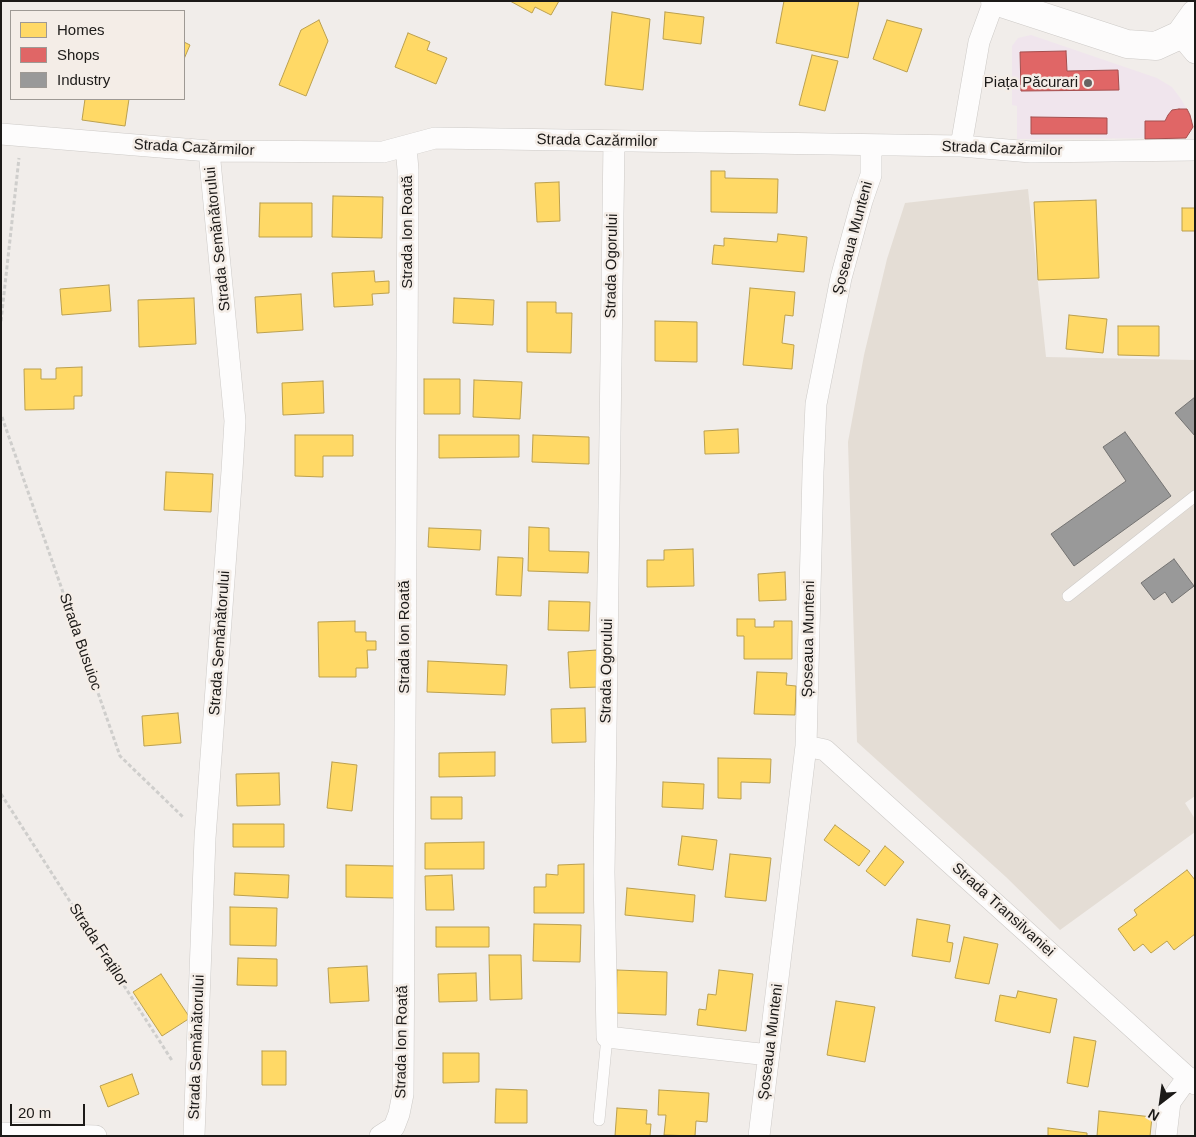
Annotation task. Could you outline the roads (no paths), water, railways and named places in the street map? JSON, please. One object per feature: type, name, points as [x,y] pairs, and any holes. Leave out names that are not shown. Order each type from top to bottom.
[{"type":"street","points":[[961,146],[979,42],[994,1],[1127,44],[1156,46],[1190,34]]},
{"type":"street","name":"Strada Cazărmilor","points":[[8,135],[209,151],[383,152],[435,138],[961,146],[1031,152],[1195,150]]},
{"type":"street","name":"Strada Ogorului","points":[[607,1037],[604,872],[614,140]]},
{"type":"street","name":"Strada Ion Roată","points":[[387,1131],[399,1114],[403,1094],[408,170],[406,146]]},
{"type":"street","name":"Șoseaua Munteni","points":[[759,1136],[806,746],[816,404],[841,278],[871,175],[871,146]]},
{"type":"street","name":"Strada Semănătorului","points":[[194,1136],[205,838],[234,421],[233,391],[209,151]]},
{"type":"street","name":"Strada Transilvaniei","points":[[806,746],[824,750],[1192,1080]]},
{"type":"street","points":[[607,1037],[769,1055]]},
{"type":"street","points":[[1166,1136],[1170,1102],[1192,1080]]},
{"type":"street","points":[[1,1133],[96,1136]]},
{"type":"lane","points":[[1068,596],[1195,496]]},
{"type":"lane","points":[[599,1120],[607,1037]]},
{"type":"place","name":"Piața Păcurari","points":[[1088,83]]}]
